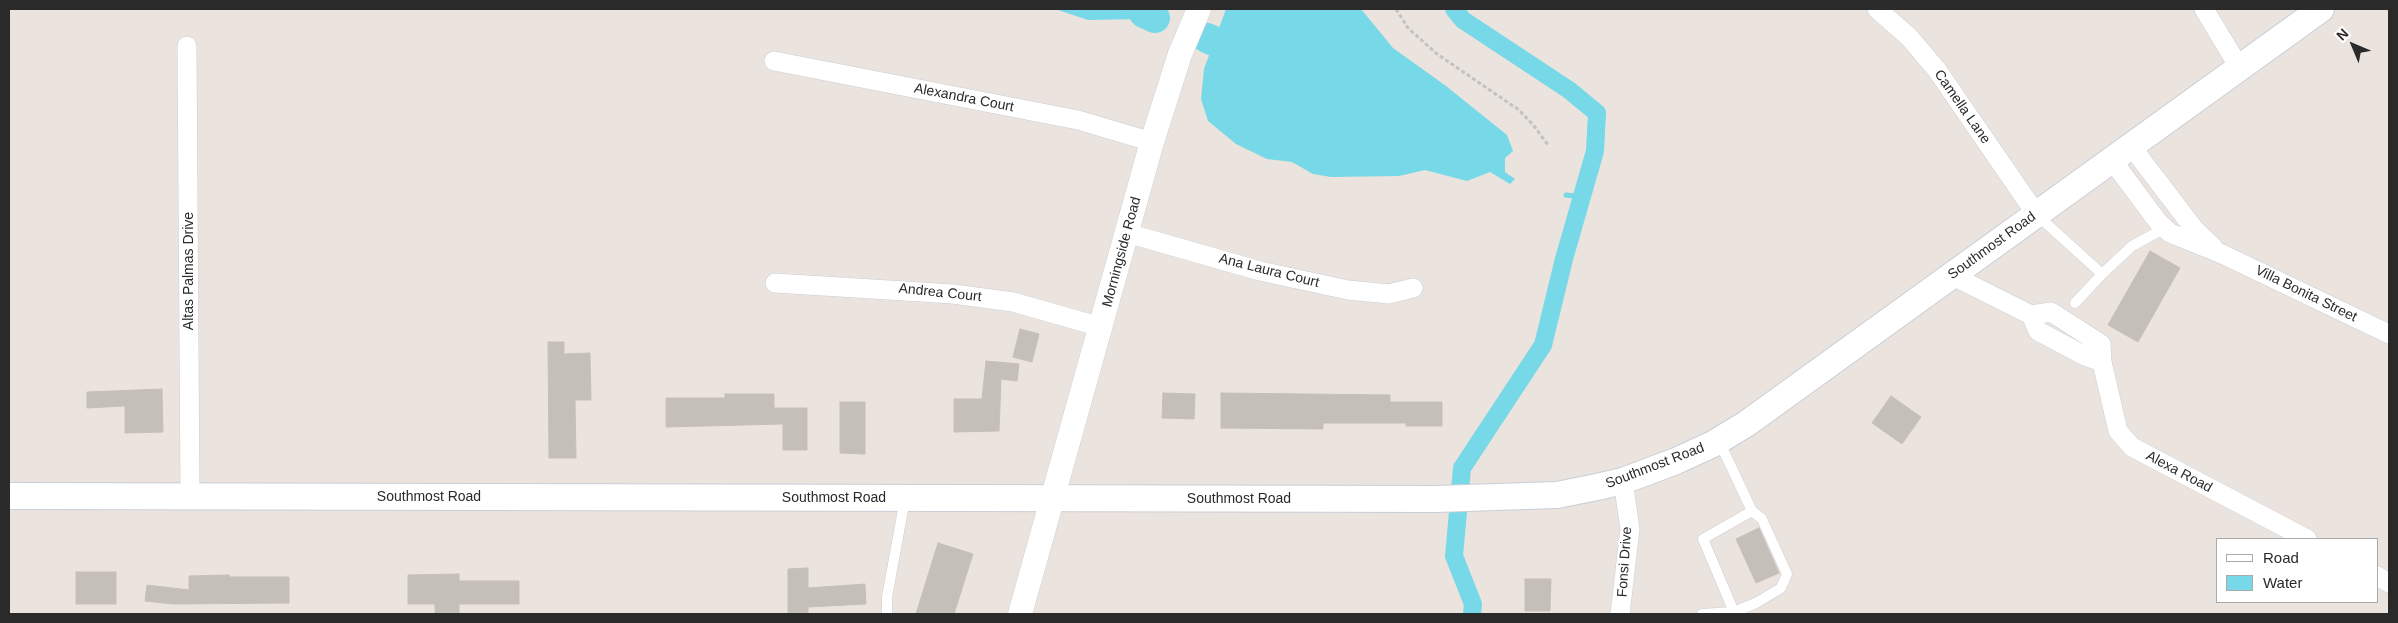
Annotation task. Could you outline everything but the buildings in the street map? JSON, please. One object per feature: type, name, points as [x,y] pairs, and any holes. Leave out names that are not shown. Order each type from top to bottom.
[{"type":"main road","name":"Southmost Road","points":[[9,496],[1436,499],[1557,495],[1622,481],[1676,461],[1719,440],[1777,402],[2321,9]]},
{"type":"street","name":"Morningside Road","points":[[1020,614],[1152,142],[1180,54],[1199,9]]},
{"type":"street","points":[[2204,9],[2239,67]]},
{"type":"street","name":"Camella Lane","points":[[1887,12],[1937,70],[2036,214]]},
{"type":"street","name":"Altas Palmas Drive","points":[[187,46],[190,496]]},
{"type":"street","name":"Alexandra Court","points":[[774,61],[1078,120],[1152,142]]},
{"type":"street","name":"Villa Bonita Street","points":[[2122,153],[2165,228],[2183,240],[2222,254],[2389,334]]},
{"type":"street","name":"Villa Bonita Street","points":[[2122,153],[2195,230],[2222,254]]},
{"type":"street","name":"Ana Laura Court","points":[[1127,233],[1260,270],[1348,290],[1389,294],[1414,288]]},
{"type":"street","name":"Alexa Road","points":[[1951,276],[2032,315],[2051,312],[2101,344],[2102,362],[2118,431],[2132,447],[2305,538]]},
{"type":"street","name":"Andrea Court","points":[[775,284],[888,288],[953,294],[1013,302],[1101,326]]},
{"type":"street","points":[[2032,315],[2038,331],[2102,362]]},
{"type":"street","points":[[2062,344],[2072,324]]},
{"type":"street","name":"Fonsi Drive","points":[[1620,614],[1630,529],[1622,481]]},
{"type":"street","points":[[2378,577],[2389,583]]},
{"type":"lane","points":[[2036,214],[2102,274]]},
{"type":"lane","points":[[2075,302],[2132,246],[2165,228]]},
{"type":"lane","points":[[1702,614],[1734,612],[1756,603],[1781,588],[1787,574],[1762,519],[1752,511],[1719,440]]},
{"type":"lane","points":[[887,614],[887,597],[905,498]]},
{"type":"lane","points":[[1734,612],[1703,539],[1752,511]]},
{"type":"path","points":[[1396,9],[1408,28],[1437,54],[1519,110],[1548,145]]},
{"type":"water","points":[[1055,9],[1146,9],[1141,19],[1088,20]]},
{"type":"water","points":[[1226,9],[1361,9],[1393,48],[1446,86],[1507,135],[1513,151],[1505,158],[1505,172],[1515,179],[1510,184],[1490,172],[1467,181],[1425,170],[1399,176],[1331,177],[1313,174],[1292,162],[1267,159],[1236,144],[1208,121],[1201,99],[1204,69]]},
{"type":"waterway","points":[[1141,9],[1144,13],[1155,18]]},
{"type":"waterway","points":[[1454,9],[1463,20],[1569,90],[1597,113],[1595,151],[1564,259],[1543,345],[1462,468],[1454,556],[1473,604],[1472,614]]},
{"type":"waterway","points":[[1207,38],[1252,58]]},
{"type":"waterway","points":[[1566,195],[1582,197]]}]
